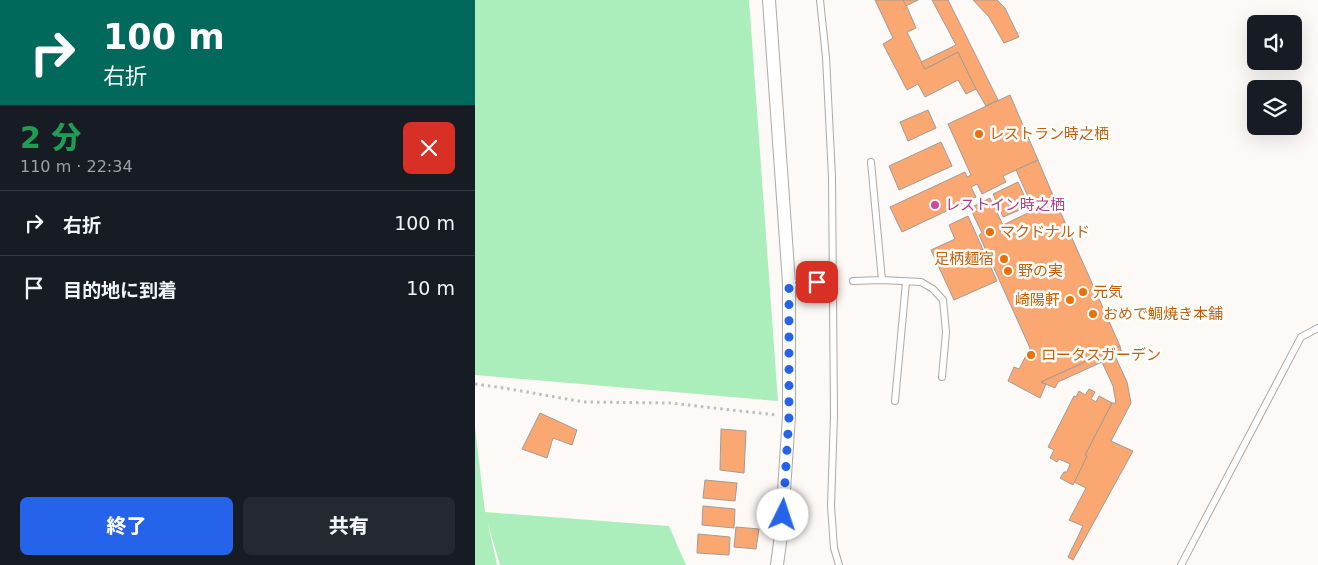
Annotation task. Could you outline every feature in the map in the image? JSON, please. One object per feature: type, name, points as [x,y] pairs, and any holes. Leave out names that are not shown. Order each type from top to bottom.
[{"type":"street","points":[[769,0],[789,283],[789,416],[777,565]]},
{"type":"lane","points":[[820,0],[826,57],[832,177],[834,415],[831,506],[834,548],[839,565]]},
{"type":"lane","points":[[871,162],[882,280]]},
{"type":"lane","points":[[853,281],[921,282],[933,289],[943,300],[946,332],[942,377]]},
{"type":"lane","points":[[789,283],[817,282]]},
{"type":"lane","points":[[895,401],[906,282]]},
{"type":"lane","points":[[1181,565],[1301,337],[1318,328]]},
{"type":"path","points":[[475,384],[584,402],[670,403],[789,416]]},
{"type":"green space","points":[[475,0],[749,0],[778,401],[475,375]]},
{"type":"green space","points":[[475,427],[485,512],[669,526],[686,565],[500,565],[488,524],[497,565],[475,565]]},
{"type":"building","points":[[875,0],[904,0],[916,28],[907,32],[925,69],[958,52],[976,89],[966,94],[958,80],[925,97],[918,84],[907,90],[883,44],[893,38]]},
{"type":"building","points":[[903,0],[918,0],[906,6]]},
{"type":"building","points":[[932,0],[948,0],[998,100],[986,106],[958,52],[925,69],[921,62],[956,45]]},
{"type":"building","points":[[973,0],[997,0],[1005,8],[1019,37],[1004,43],[989,17]]},
{"type":"building","points":[[1010,95],[1038,160],[1003,176],[1006,182],[982,194],[977,184],[971,187],[976,197],[902,232],[890,207],[965,172],[967,177],[971,175],[948,124]]},
{"type":"building","points":[[928,110],[936,128],[908,141],[900,122]]},
{"type":"building","points":[[941,142],[952,166],[899,190],[889,166]]},
{"type":"building","points":[[1038,160],[1055,200],[1034,210],[1016,170]]},
{"type":"building","points":[[1018,182],[1029,206],[1003,217],[993,194]]},
{"type":"building","points":[[990,198],[1003,225],[1055,200],[1120,346],[1041,382],[1046,384],[1040,398],[1008,381],[1014,367],[1019,369],[1030,348],[979,235],[982,233],[970,208]]},
{"type":"building","points":[[968,216],[997,281],[954,300],[931,250],[955,239],[949,225]]},
{"type":"building","points":[[1120,346],[1122,354],[1115,356],[1127,382],[1131,403],[1111,441],[1133,451],[1073,560],[1068,557],[1083,526],[1069,520],[1086,488],[1074,482],[1087,456],[1085,455],[1112,403],[1116,403],[1113,386],[1102,362],[1058,382],[1055,388],[1041,382]]},
{"type":"building","points":[[1089,389],[1095,392],[1091,399],[1096,402],[1099,396],[1112,403],[1085,455],[1087,456],[1073,485],[1060,478],[1064,472],[1067,472],[1070,464],[1059,459],[1057,462],[1050,458],[1054,450],[1048,447],[1074,396],[1076,397],[1079,391],[1085,395]]},
{"type":"building","points":[[540,413],[577,430],[572,445],[553,438],[547,458],[522,449]]},
{"type":"building","points":[[721,429],[746,431],[744,473],[720,470]]},
{"type":"building","points":[[705,480],[737,483],[735,501],[703,498]]},
{"type":"building","points":[[703,506],[735,509],[734,528],[702,525]]},
{"type":"building","points":[[736,527],[759,529],[756,549],[734,547]]},
{"type":"building","points":[[698,534],[730,537],[729,555],[697,553]]},
{"type":"place","name":"レストラン時之栖","points":[[979,134]]},
{"type":"place","name":"レストイン時之栖","points":[[935,205]]},
{"type":"place","name":"マクドナルド","points":[[990,232]]},
{"type":"place","name":"足柄麺宿","points":[[1004,259]]},
{"type":"place","name":"野の実","points":[[1008,271]]},
{"type":"place","name":"元気","points":[[1083,292]]},
{"type":"place","name":"崎陽軒","points":[[1070,300]]},
{"type":"place","name":"おめで鯛焼き本舗","points":[[1093,314]]},
{"type":"place","name":"ロータスガーデン","points":[[1031,355]]},
{"type":"route","points":[[783,515],[789,416],[789,283],[817,282]]}]
